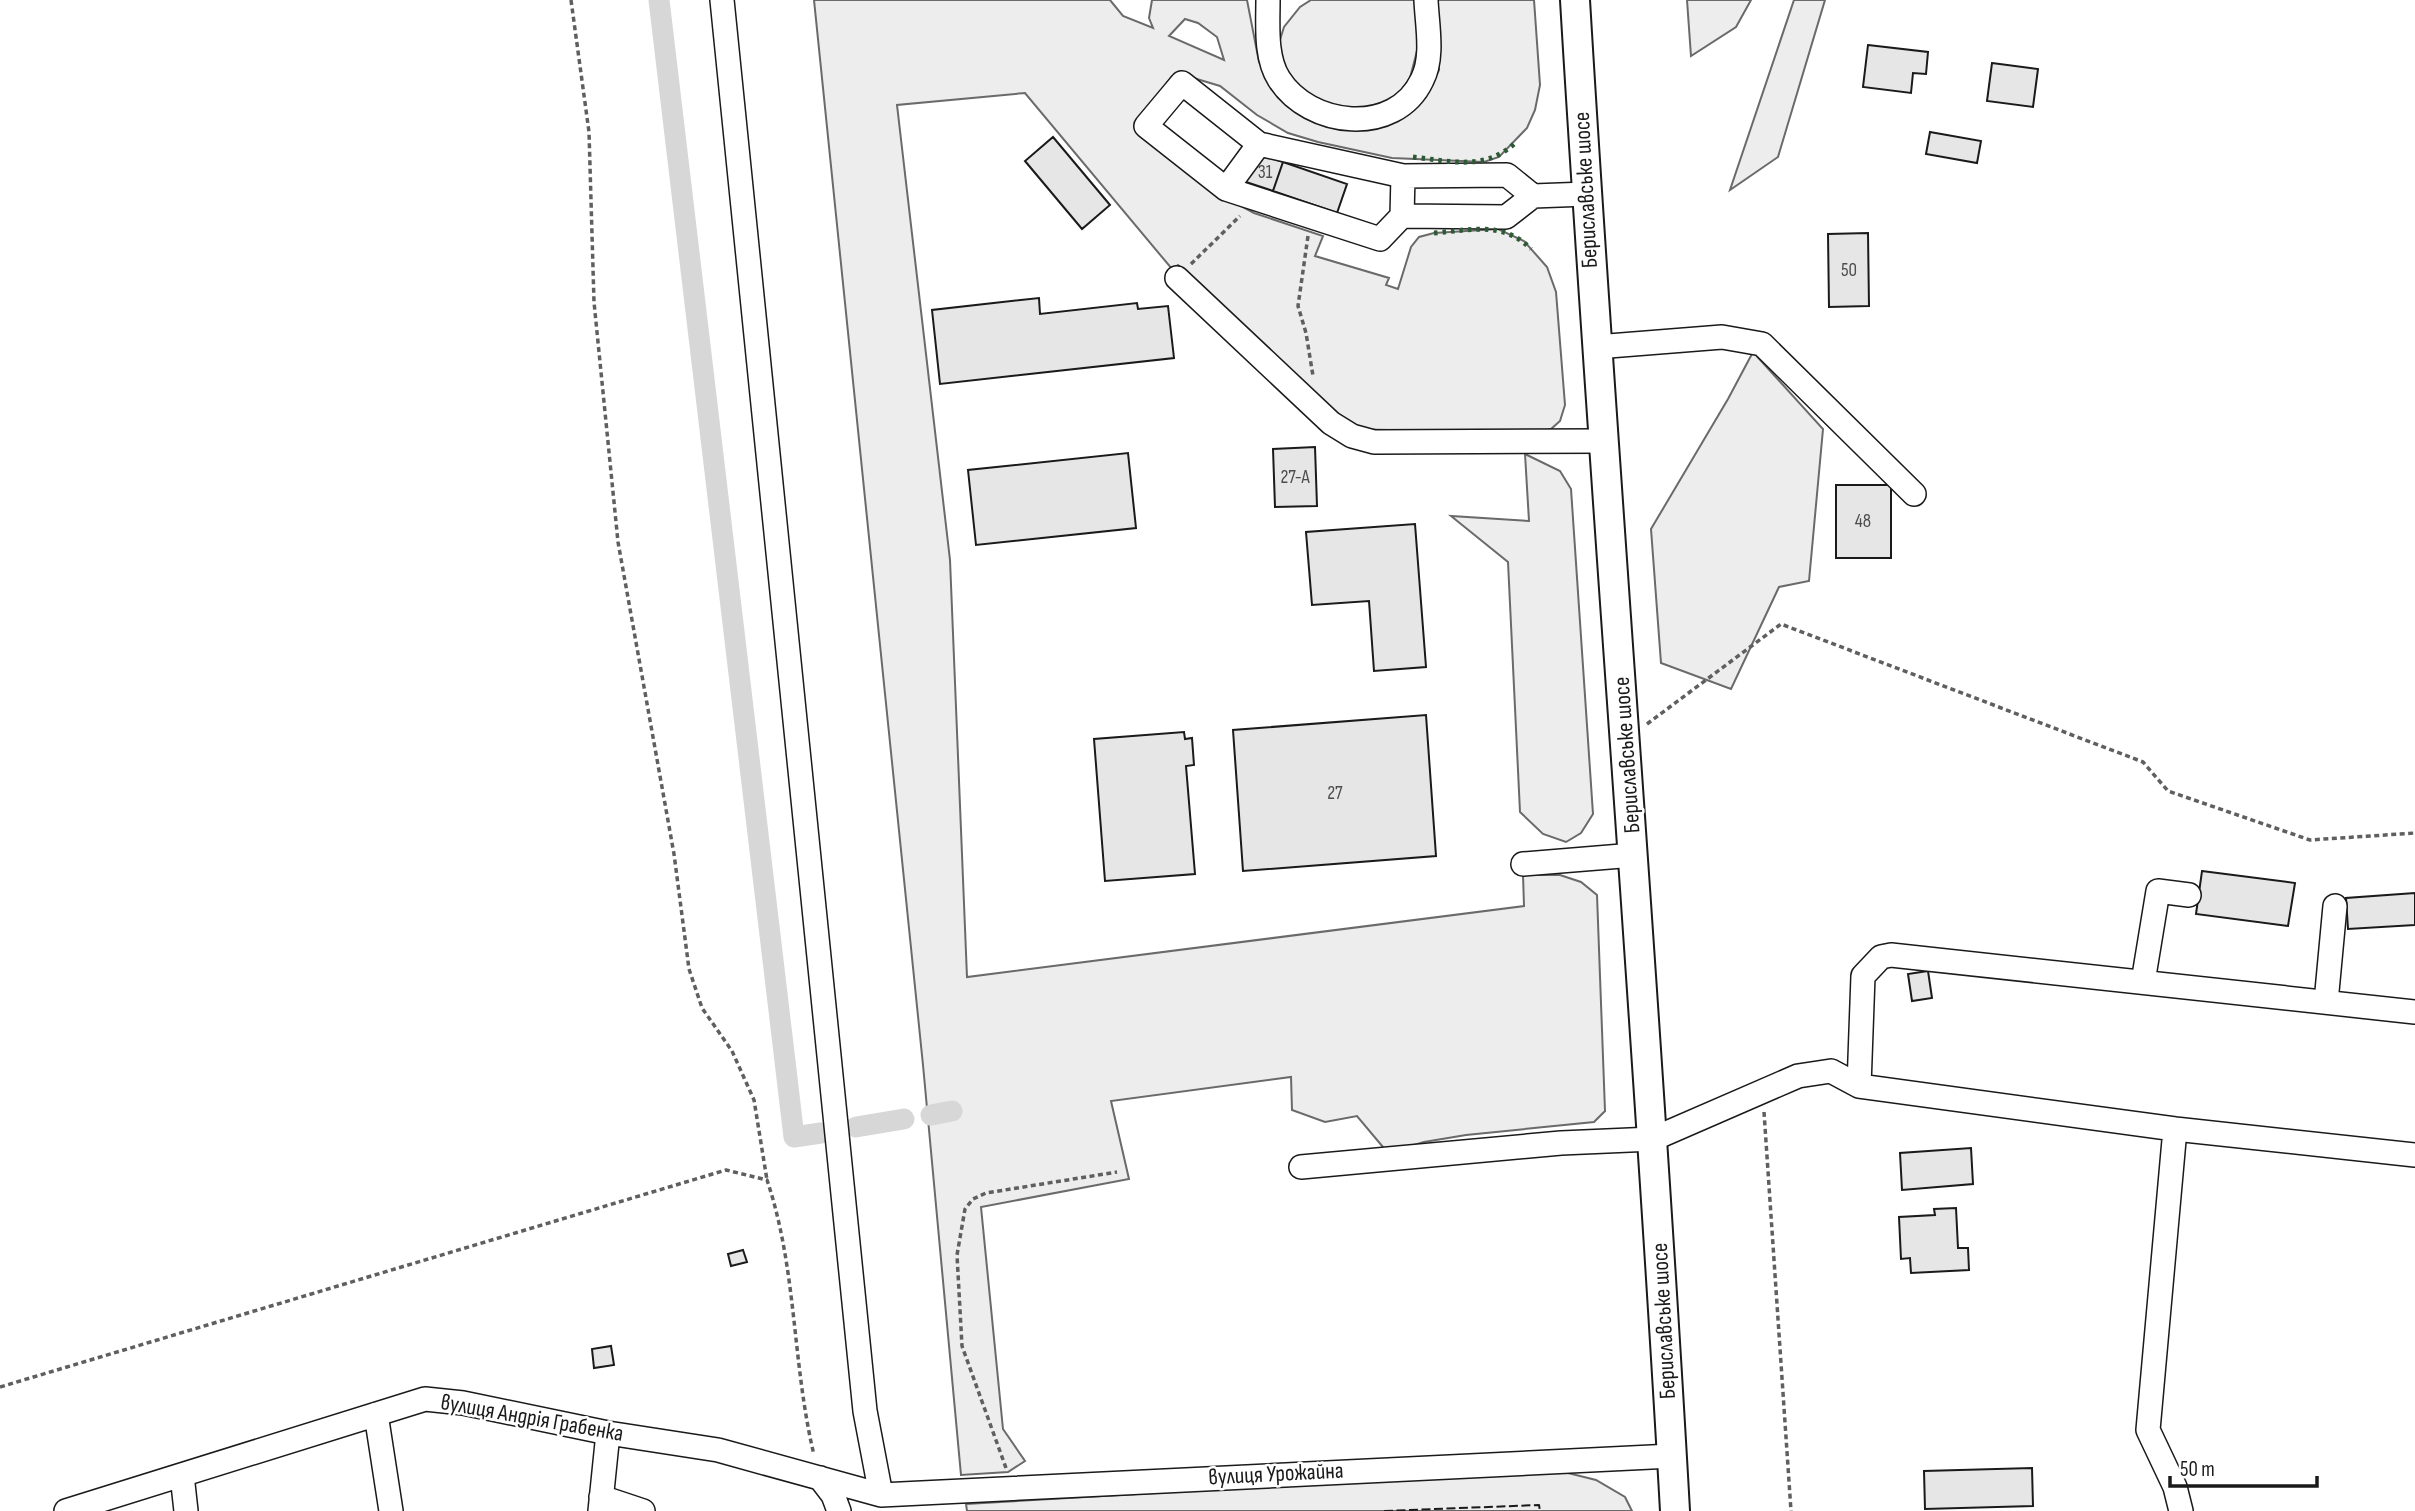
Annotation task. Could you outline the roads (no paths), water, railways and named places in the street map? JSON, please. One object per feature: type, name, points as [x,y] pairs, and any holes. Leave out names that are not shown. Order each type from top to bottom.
[{"type":"main road","name":"Бериславське шосе","points":[[1575,0],[1596,348],[1653,1139],[1675,1511]]},
{"type":"street","points":[[722,0],[874,1503]]},
{"type":"street","points":[[1268,0],[1271,58],[1278,78],[1293,96],[1309,108],[1328,117],[1345,119],[1368,118],[1395,110],[1412,96],[1423,79],[1428,62],[1426,0]]},
{"type":"street","points":[[1403,176],[1402,216],[1381,239],[1226,189],[1146,126],[1182,83],[1259,145],[1403,176],[1507,175],[1533,196]]},
{"type":"street","points":[[1226,189],[1259,145]]},
{"type":"street","points":[[1402,216],[1506,216],[1533,196],[1587,194]]},
{"type":"street","points":[[1177,278],[1320,413],[1352,436],[1374,442],[1604,441]]},
{"type":"street","points":[[1596,348],[1722,337],[1762,344],[1914,494]]},
{"type":"street","points":[[1523,864],[1634,855]]},
{"type":"street","points":[[2143,982],[2158,891],[2189,895]]},
{"type":"street","points":[[2326,1002],[2335,906]]},
{"type":"street","points":[[1859,1086],[1860,993],[1863,976],[1881,957],[1918,957],[2415,1012]]},
{"type":"street","points":[[1301,1167],[1561,1143],[1653,1139],[1798,1076],[1831,1071],[1859,1086],[2175,1129],[2415,1155]]},
{"type":"street","points":[[2175,1129],[2148,1430],[2175,1487],[2181,1511]]},
{"type":"street","name":"вулиця Андрія Грабенка","points":[[66,1511],[376,1415],[411,1401],[439,1399],[608,1433],[718,1450],[820,1478],[874,1503]]},
{"type":"street","points":[[376,1415],[391,1511]]},
{"type":"street","points":[[608,1433],[600,1504],[643,1511]]},
{"type":"street","name":"вулиця Урожайна","points":[[874,1503],[1012,1486],[1672,1456]]},
{"type":"street","points":[[182,1475],[186,1511]]},
{"type":"street","points":[[820,1478],[833,1495],[839,1511]]},
{"type":"waterway","points":[[659,0],[794,1137],[821,1133]]},
{"type":"waterway","points":[[931,1115],[952,1111]]},
{"type":"waterway","points":[[856,1127],[904,1119]]}]
